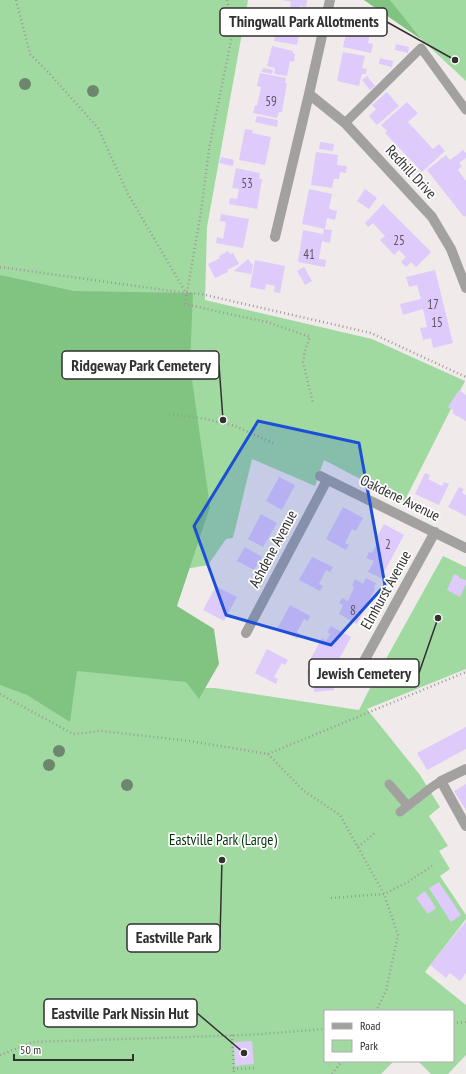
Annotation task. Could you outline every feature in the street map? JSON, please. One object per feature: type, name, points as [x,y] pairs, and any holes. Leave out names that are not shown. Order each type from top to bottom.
[{"type":"street","points":[[275,237],[330,0]]},
{"type":"street","name":"Redhill Drive","points":[[309,94],[345,123],[432,217],[452,249],[466,288]]},
{"type":"street","name":"Oakdene Avenue","points":[[324,478],[466,548]]},
{"type":"street","name":"Ashdene Avenue","points":[[246,633],[324,478]]},
{"type":"street","name":"Elmhurst Avenue","points":[[363,663],[435,532]]},
{"type":"street","points":[[466,769],[441,781],[466,826]]},
{"type":"lane","points":[[345,123],[421,48],[466,110]]},
{"type":"lane","points":[[400,812],[441,781]]},
{"type":"lane","points":[[389,784],[408,806]]},
{"type":"path","points":[[16,0],[30,54],[98,128],[128,194],[186,294]]},
{"type":"path","points":[[227,0],[233,31],[209,149],[201,212],[185,304],[267,322],[310,337],[305,350],[303,362],[312,403]]},
{"type":"path","points":[[0,268],[186,294],[201,294],[371,333],[466,377]]},
{"type":"path","points":[[169,414],[206,419],[235,426],[275,444]]},
{"type":"path","points":[[0,694],[73,734],[101,731],[190,741],[268,754],[466,672]]},
{"type":"path","points":[[268,754],[304,791],[340,815],[384,894],[398,935],[386,991],[376,1010]]},
{"type":"path","points":[[358,847],[376,832]]},
{"type":"path","points":[[331,898],[384,894],[408,882],[432,866]]},
{"type":"path","points":[[454,1024],[466,1022]]},
{"type":"path","points":[[0,1055],[33,1042],[232,1035],[324,1029]]},
{"type":"path","points":[[232,1035],[234,1074]]},
{"type":"path","points":[[332,1074],[341,1062]]},
{"type":"path","points":[[234,1069],[256,1068]]},
{"type":"highlighted area","points":[[258,421],[359,443],[385,585],[331,645],[226,615],[194,526]]},
{"type":"green space","points":[[0,0],[248,0],[207,227],[205,300],[372,339],[465,381],[404,502],[324,460],[315,486],[252,459],[233,538],[226,539],[208,565],[180,570],[0,459]]},
{"type":"green space","points":[[364,0],[466,0],[466,81],[421,39]]},
{"type":"green space","points":[[364,0],[390,0],[421,39]]},
{"type":"green space","points":[[0,275],[74,291],[193,293],[190,365],[210,507],[177,606],[214,629],[219,664],[199,699],[186,682],[77,671],[70,722],[27,695],[0,685]]},
{"type":"green space","name":"Eastville Park (Large)","points":[[443,556],[466,567],[466,669],[367,709],[420,775],[440,807],[429,816],[448,846],[439,851],[450,869],[440,876],[466,915],[466,919],[425,972],[466,1005],[466,1055],[448,1074],[431,1074],[419,1062],[454,1062],[454,1010],[324,1010],[324,1062],[393,1062],[381,1074],[0,1074],[0,637],[73,642],[203,688],[215,688],[359,710]]},
{"type":"building","points":[[283,0],[307,0],[306,7],[300,6],[299,9],[290,7],[291,2]]},
{"type":"building","points":[[288,8],[299,10],[298,14],[303,15],[297,45],[274,41],[280,11],[287,13]]},
{"type":"building","points":[[350,16],[373,21],[368,43],[373,44],[371,53],[343,47]]},
{"type":"building","points":[[396,44],[409,47],[408,53],[395,50]]},
{"type":"building","points":[[272,46],[293,51],[295,54],[294,62],[290,61],[287,76],[274,74],[275,68],[267,66]]},
{"type":"building","points":[[343,52],[365,56],[362,68],[367,69],[366,74],[362,74],[359,86],[337,81]]},
{"type":"building","points":[[380,58],[393,61],[392,67],[379,64]]},
{"type":"building","points":[[263,68],[273,70],[272,74],[262,72]]},
{"type":"building","points":[[260,73],[286,78],[285,83],[287,83],[282,112],[279,112],[277,118],[253,113],[255,105],[257,106],[261,87],[257,86]]},
{"type":"building","points":[[367,76],[375,86],[370,90],[362,80]]},
{"type":"building","points":[[387,92],[399,106],[377,125],[369,116],[376,109],[372,105]]},
{"type":"building","points":[[407,102],[418,113],[408,122],[433,149],[439,144],[445,151],[422,172],[385,133],[387,131],[381,125]]},
{"type":"building","points":[[257,116],[278,120],[277,127],[255,122]]},
{"type":"building","points":[[245,129],[253,130],[252,133],[271,137],[265,165],[239,160]]},
{"type":"building","points":[[320,142],[334,144],[333,151],[319,149]]},
{"type":"building","points":[[463,150],[466,153],[466,158],[459,163],[462,166],[458,170],[466,181],[466,216],[464,217],[427,170],[446,155],[450,160]]},
{"type":"building","points":[[316,152],[338,155],[337,165],[347,166],[346,173],[340,172],[339,179],[334,179],[332,188],[311,185]]},
{"type":"building","points":[[221,157],[234,160],[233,166],[219,163]]},
{"type":"building","points":[[236,168],[260,173],[259,179],[262,179],[257,209],[229,204],[230,198],[237,199],[239,189],[232,188]]},
{"type":"building","points":[[309,189],[332,194],[329,209],[337,211],[335,220],[327,218],[325,229],[302,224]]},
{"type":"building","points":[[365,189],[377,198],[369,209],[357,201]]},
{"type":"building","points":[[383,204],[431,252],[416,267],[411,262],[406,267],[401,262],[406,257],[399,250],[394,255],[380,240],[385,236],[373,223],[368,227],[365,223]]},
{"type":"building","points":[[221,214],[249,219],[243,248],[216,243],[217,237],[223,239],[226,222],[220,221]]},
{"type":"building","points":[[324,229],[332,230],[330,243],[322,241],[319,259],[326,260],[325,267],[298,262],[303,230],[323,234]]},
{"type":"building","points":[[228,251],[230,254],[233,253],[239,264],[227,270],[228,272],[215,278],[208,264],[220,258],[219,256]]},
{"type":"building","points":[[248,259],[253,265],[251,274],[234,271]]},
{"type":"building","points":[[255,260],[285,266],[280,293],[274,292],[275,286],[266,284],[265,290],[250,287]]},
{"type":"building","points":[[304,267],[312,281],[305,285],[297,271]]},
{"type":"building","points":[[435,270],[453,343],[433,348],[431,338],[423,340],[420,328],[427,327],[423,309],[403,315],[400,304],[421,299],[417,285],[409,287],[406,277]]},
{"type":"building","points":[[459,390],[466,395],[466,421],[452,413],[454,411],[448,407]]},
{"type":"building","points":[[425,473],[430,475],[428,479],[442,486],[444,482],[449,484],[439,505],[415,494]]},
{"type":"building","points":[[279,477],[295,485],[282,510],[266,501]]},
{"type":"building","points":[[459,487],[464,489],[462,493],[466,495],[466,516],[448,507]]},
{"type":"building","points":[[343,507],[363,518],[356,531],[352,529],[345,543],[349,545],[346,550],[326,539]]},
{"type":"building","points":[[261,514],[277,523],[263,547],[248,539]]},
{"type":"building","points":[[384,524],[404,535],[381,578],[368,572],[374,561],[366,558],[369,552],[372,553],[379,540],[376,539]]},
{"type":"building","points":[[245,547],[262,557],[254,570],[237,561]]},
{"type":"building","points":[[312,557],[333,567],[330,572],[326,570],[319,584],[323,586],[320,591],[299,580]]},
{"type":"building","points":[[454,574],[459,576],[459,578],[466,580],[466,584],[460,597],[447,590]]},
{"type":"building","points":[[366,578],[376,583],[375,589],[357,624],[339,614],[343,605],[339,603],[342,598],[348,601],[354,587],[352,586],[355,579],[363,584]]},
{"type":"building","points":[[216,586],[237,597],[224,621],[203,610]]},
{"type":"building","points":[[290,605],[310,616],[308,621],[304,619],[297,632],[300,634],[298,639],[277,629]]},
{"type":"building","points":[[331,626],[351,637],[334,669],[331,667],[329,670],[310,660],[322,638],[326,641],[330,634],[327,632]]},
{"type":"building","points":[[267,649],[288,660],[285,665],[282,663],[274,677],[278,679],[276,684],[255,673]]},
{"type":"building","points":[[320,669],[320,674],[332,673],[334,690],[314,692],[313,682],[308,682],[307,670]]},
{"type":"building","points":[[466,727],[466,749],[427,770],[417,753]]},
{"type":"building","points":[[466,784],[466,810],[454,791]]},
{"type":"building","points":[[439,882],[461,915],[451,922],[429,888]]},
{"type":"building","points":[[425,891],[436,908],[428,914],[416,898]]},
{"type":"building","points":[[466,921],[466,973],[460,981],[450,973],[446,978],[430,965]]},
{"type":"building","points":[[252,1041],[254,1064],[235,1066],[234,1042]]},
{"type":"place","name":"Thingwall Park Allotments","points":[[455,60]]},
{"type":"place","name":"Ridgeway Park Cemetery","points":[[223,420]]},
{"type":"place","name":"Jewish Cemetery","points":[[438,618]]},
{"type":"place","name":"Eastville Park","points":[[222,860]]},
{"type":"place","name":"Eastville Park Nissin Hut","points":[[244,1053]]}]
